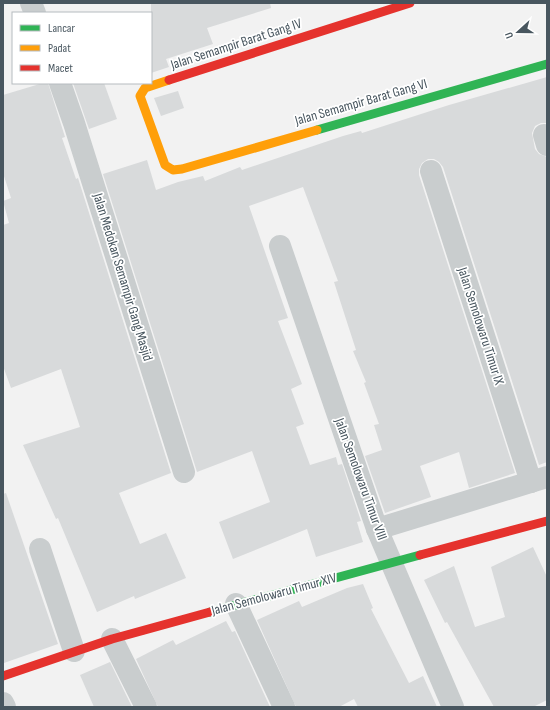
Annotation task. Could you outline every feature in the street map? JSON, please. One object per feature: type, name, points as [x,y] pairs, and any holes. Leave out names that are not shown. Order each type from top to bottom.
[{"type":"street","name":"Jalan Semampir Barat Gang IV","points":[[182,169],[173,170],[165,165],[140,96],[145,88],[410,3]]},
{"type":"street","name":"Jalan Semampir Barat Gang VI","points":[[182,169],[547,64]]},
{"type":"street","name":"Jalan Medokan Semampir Gang Masjid","points":[[60,84],[184,472]]},
{"type":"street","name":"Jalan Semolowaru Timur IX","points":[[431,171],[539,479]]},
{"type":"street","name":"Jalan Semolowaru Timur VIII","points":[[280,246],[377,529],[453,707]]},
{"type":"street","points":[[377,529],[539,479]]},
{"type":"street","name":"Jalan Semolowaru Timur XIV","points":[[3,676],[112,639],[236,604],[391,562],[546,523]]},
{"type":"street","points":[[40,549],[74,652]]},
{"type":"street","points":[[236,604],[284,707]]},
{"type":"street","points":[[112,639],[146,707]]},
{"type":"street","points":[[3,703],[5,707]]},
{"type":"building","points":[[151,3],[270,3],[271,8],[207,28],[213,44],[166,59],[169,67],[152,73]]},
{"type":"building","points":[[547,77],[547,123],[541,123],[535,126],[532,133],[535,149],[539,154],[547,157],[547,462],[539,465],[443,167],[434,159],[428,159],[422,163],[419,169],[419,175],[515,473],[469,488],[459,452],[420,466],[431,497],[385,513],[365,456],[382,450],[374,425],[379,424],[364,383],[366,382],[353,351],[356,350],[334,282],[338,281],[303,187],[249,206],[288,318],[278,321],[302,384],[291,389],[304,424],[296,427],[310,465],[336,457],[338,465],[342,464],[361,521],[357,522],[363,542],[316,557],[307,529],[233,559],[219,522],[270,502],[252,451],[197,472],[103,174],[147,160],[156,190],[178,182],[203,176],[205,181],[240,167],[242,170],[343,136],[361,131],[362,133],[449,105]]},
{"type":"building","points":[[40,84],[48,84],[65,137],[62,138],[76,179],[78,178],[171,473],[119,493],[140,544],[166,533],[186,578],[135,599],[134,596],[97,612],[58,518],[56,519],[23,445],[80,427],[61,369],[11,388],[3,366],[3,225],[9,223],[3,201],[11,198],[3,173],[3,95]]},
{"type":"building","points":[[73,84],[104,84],[117,119],[89,129]]},
{"type":"building","points":[[178,91],[184,108],[161,116],[154,98]]},
{"type":"building","points":[[6,493],[58,644],[4,663],[3,494]]},
{"type":"building","points":[[533,547],[547,577],[547,700],[533,707],[494,707],[447,622],[445,623],[424,580],[454,566],[475,627],[505,617],[491,567]]},
{"type":"building","points":[[363,584],[373,608],[371,609],[409,683],[423,676],[437,707],[358,707],[354,699],[339,707],[296,707],[257,620],[299,601],[302,607],[347,588]]},
{"type":"building","points":[[226,621],[232,632],[235,631],[270,707],[158,707],[136,659],[173,640],[176,645]]},
{"type":"building","points":[[110,662],[132,707],[94,707],[80,675]]},
{"type":"traffic: fast","points":[[317,130],[547,64]]},
{"type":"traffic: fast","points":[[210,612],[420,555]]},
{"type":"traffic: slow","points":[[169,80],[145,88],[140,96],[165,165],[173,170],[182,169],[317,130]]},
{"type":"traffic: jam","points":[[169,80],[410,3]]},
{"type":"traffic: jam","points":[[420,555],[547,521]]},
{"type":"traffic: jam","points":[[3,676],[112,639],[210,612]]}]
